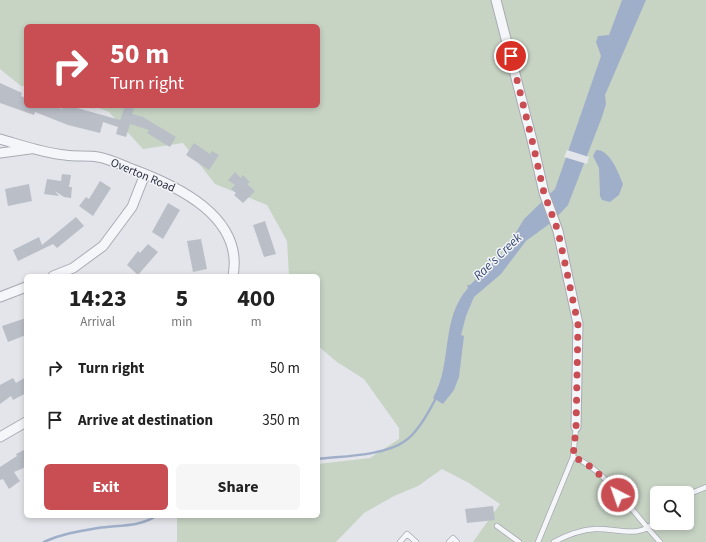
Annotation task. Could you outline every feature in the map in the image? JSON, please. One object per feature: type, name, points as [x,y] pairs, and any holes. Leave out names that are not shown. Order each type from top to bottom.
[{"type":"street","points":[[496,0],[544,193],[558,231],[578,324],[576,428]]},
{"type":"street","name":"Overton Road","points":[[0,139],[64,155],[99,157],[164,181],[187,194],[205,207],[221,224],[230,238],[234,255],[233,274]]},
{"type":"street","points":[[0,153],[37,149]]},
{"type":"street","points":[[58,274],[73,268],[103,246],[132,207],[145,174]]},
{"type":"street","points":[[0,297],[24,288]]},
{"type":"street","points":[[0,437],[24,423]]},
{"type":"lane","points":[[538,542],[573,457],[576,428]]},
{"type":"lane","points":[[573,457],[583,461],[598,472],[660,542]]},
{"type":"lane","points":[[694,492],[706,487]]},
{"type":"lane","points":[[497,526],[519,542]]},
{"type":"lane","points":[[554,542],[577,531],[595,529],[640,532],[650,526]]},
{"type":"lane","points":[[400,542],[407,534],[416,542]]},
{"type":"lane","points":[[449,542],[454,538],[457,542]]},
{"type":"green space","points":[[0,0],[706,0],[706,542],[473,542],[500,504],[469,483],[442,469],[418,486],[394,496],[364,513],[336,542],[177,542],[177,518],[320,518],[320,464],[370,458],[399,439],[399,428],[364,379],[337,362],[320,348],[320,274],[289,274],[287,241],[267,205],[215,184],[183,143],[143,149],[109,112],[99,108],[320,108],[320,24],[24,24],[24,86],[21,86],[0,69]]},
{"type":"water","points":[[622,0],[646,0],[605,95],[606,104],[602,117],[568,205],[552,222],[526,241],[501,274],[474,297],[466,316],[461,335],[464,336],[459,377],[454,390],[443,404],[433,398],[443,370],[450,327],[459,300],[468,288],[467,285],[470,285],[504,252],[524,219],[555,189],[601,56],[596,42],[598,36],[609,35]]},
{"type":"water","points":[[596,150],[606,153],[610,158],[623,184],[619,195],[610,202],[602,200],[600,196],[599,168],[593,156]]},
{"type":"pier","points":[[567,150],[589,157],[587,164],[564,157]]},
{"type":"building","points":[[0,83],[22,93],[21,96],[24,97],[24,108],[77,108],[120,120],[124,108],[131,108],[134,109],[132,114],[143,117],[176,137],[170,147],[147,133],[149,130],[130,124],[126,137],[116,134],[118,127],[103,122],[100,133],[68,125],[35,112],[34,115],[0,103]]},
{"type":"building","points":[[194,143],[210,154],[212,151],[219,155],[209,170],[186,155]]},
{"type":"building","points":[[235,172],[241,178],[243,175],[250,182],[247,184],[255,191],[243,203],[234,195],[236,193],[231,189],[235,185],[228,180]]},
{"type":"building","points":[[62,174],[71,175],[69,187],[72,187],[71,198],[64,197],[55,191],[59,196],[44,194],[47,179],[61,181]]},
{"type":"building","points":[[100,181],[111,188],[93,216],[79,206],[86,197],[89,199]]},
{"type":"building","points":[[29,184],[32,201],[8,206],[5,189]]},
{"type":"building","points":[[168,203],[180,210],[163,239],[152,232]]},
{"type":"building","points":[[76,217],[84,226],[57,248],[53,244],[18,261],[13,250],[39,237],[42,245]]},
{"type":"building","points":[[265,221],[276,254],[264,257],[253,225]]},
{"type":"building","points":[[201,239],[207,269],[193,272],[187,241]]},
{"type":"building","points":[[148,244],[158,252],[139,274],[137,274],[127,265],[138,251],[140,253]]},
{"type":"building","points":[[24,319],[24,336],[8,342],[2,326]]},
{"type":"building","points":[[13,378],[16,383],[24,378],[24,394],[13,400],[11,396],[0,404],[0,385]]},
{"type":"building","points":[[24,450],[24,468],[14,472],[20,481],[9,489],[3,479],[0,480],[0,467],[17,456],[16,454]]},
{"type":"building","points":[[493,506],[495,520],[467,523],[465,509]]},
{"type":"waterway","name":"Rae's Creek","points":[[320,459],[375,452],[396,446],[410,437],[419,427],[437,396]]},
{"type":"waterway","name":"Rae's Creek","points":[[44,542],[77,532],[136,524],[153,518]]},
{"type":"route","points":[[511,56],[544,193],[558,231],[578,324],[576,428],[573,457],[590,465],[618,495]]}]
